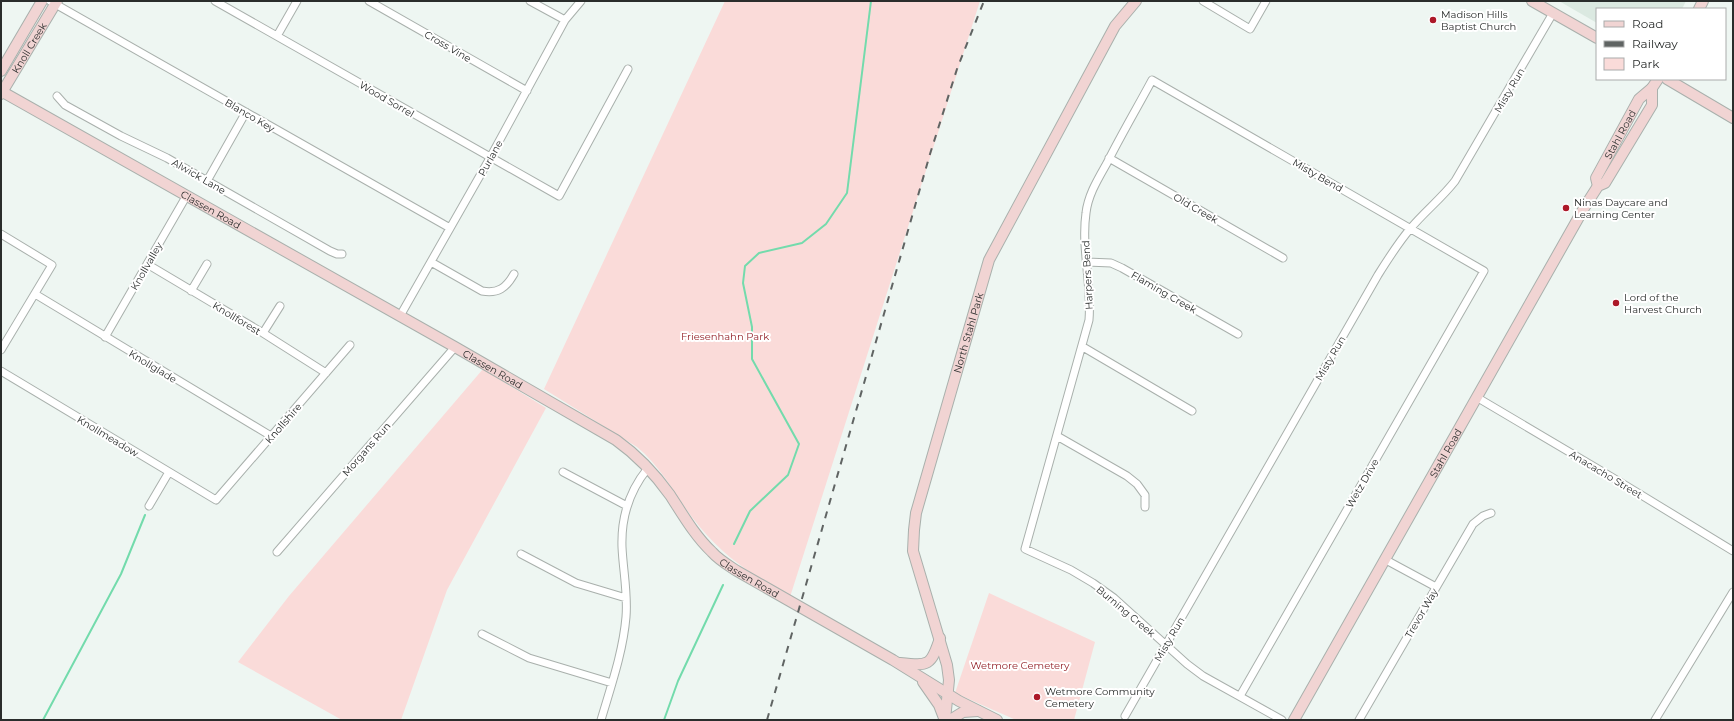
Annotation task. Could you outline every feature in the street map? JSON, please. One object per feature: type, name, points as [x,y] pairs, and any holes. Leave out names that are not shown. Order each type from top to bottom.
[{"type":"street","name":"Knoll Creek","points":[[1,71],[42,1]]},
{"type":"street","name":"Wood Sorrel","points":[[215,1],[559,196],[628,69]]},
{"type":"street","points":[[277,36],[297,1]]},
{"type":"street","name":"Cross Vine","points":[[369,1],[527,90]]},
{"type":"street","points":[[530,1],[565,20]]},
{"type":"street","name":"Purlane","points":[[400,316],[490,158],[565,20],[581,1]]},
{"type":"street","name":"North Stahl Park","points":[[948,694],[947,665],[915,558],[914,530],[916,513],[989,260],[1104,45],[1115,26],[1136,1]]},
{"type":"street","points":[[1203,1],[1250,29],[1266,1]]},
{"type":"street","points":[[1532,1],[1596,37]]},
{"type":"street","name":"Knoll Creek","points":[[2,92],[54,2]]},
{"type":"street","name":"Blanco Key","points":[[54,2],[450,228]]},
{"type":"street","name":"Misty Run","points":[[1125,716],[1393,250],[1410,228],[1442,198],[1455,181],[1553,13]]},
{"type":"street","name":"Misty Bend","points":[[1152,80],[1484,270]]},
{"type":"street","name":"Harpers Bend","points":[[1025,549],[1087,329],[1090,310],[1085,230],[1086,212],[1090,194],[1152,80]]},
{"type":"street","points":[[1669,80],[1733,118]]},
{"type":"street","name":"Stahl Road","points":[[1294,720],[1598,186],[1605,183],[1652,105],[1655,83]]},
{"type":"street","name":"Classen Road","points":[[2,92],[187,195],[616,440],[639,458],[648,468],[669,494],[691,527],[718,558],[737,571],[898,663],[948,694],[997,720]]},
{"type":"street","name":"Alwick Lane","points":[[57,96],[65,105],[121,136],[167,158],[330,251],[337,254],[342,254]]},
{"type":"street","points":[[207,181],[246,112]]},
{"type":"street","name":"Old Creek","points":[[1109,158],[1283,258]]},
{"type":"street","name":"Knollvalley","points":[[105,337],[187,195]]},
{"type":"street","points":[[1,234],[52,265],[1,350]]},
{"type":"street","points":[[431,262],[482,291],[490,293],[503,289],[514,274]]},
{"type":"street","name":"Flaming Creek","points":[[1087,262],[1111,263],[1122,268],[1238,334]]},
{"type":"street","name":"Knollforest","points":[[147,264],[263,333],[326,373]]},
{"type":"street","points":[[191,291],[207,264]]},
{"type":"street","name":"Wetz Drive","points":[[1240,696],[1484,270]]},
{"type":"street","name":"Knollglade","points":[[35,294],[271,436]]},
{"type":"street","points":[[263,333],[280,306]]},
{"type":"street","name":"Knollshire","points":[[216,500],[350,345]]},
{"type":"street","name":"Morgans Run","points":[[277,552],[455,347]]},
{"type":"street","points":[[1082,347],[1192,411]]},
{"type":"street","name":"Knollmeadow","points":[[1,371],[216,500]]},
{"type":"street","name":"Anacacho Street","points":[[1478,398],[1733,551]]},
{"type":"street","points":[[1057,436],[1132,480],[1145,494],[1145,507]]},
{"type":"street","points":[[601,720],[623,637],[626,598],[622,547],[627,506],[639,479],[648,468]]},
{"type":"street","points":[[149,506],[169,472]]},
{"type":"street","points":[[563,472],[627,506]]},
{"type":"street","name":"Trevor Way","points":[[1360,720],[1473,524],[1483,516],[1491,513]]},
{"type":"street","name":"Burning Creek","points":[[1025,549],[1071,570],[1093,583],[1114,598],[1187,664],[1203,676],[1282,720]]},
{"type":"street","points":[[521,554],[576,583],[626,598]]},
{"type":"street","points":[[1386,560],[1436,587]]},
{"type":"street","points":[[1655,720],[1733,592]]},
{"type":"street","points":[[482,634],[529,658],[612,683]]},
{"type":"street","points":[[898,663],[918,665],[929,662],[934,656],[940,638]]},
{"type":"street","points":[[919,677],[936,700],[945,720]]},
{"type":"street","points":[[945,720],[948,694]]},
{"type":"street","points":[[950,720],[964,712],[980,712]]},
{"type":"shaded area","points":[[1559,1],[1686,1],[1682,8],[1596,8],[1596,22]]},
{"type":"green space","name":"Friesenhahn Park","points":[[725,1],[980,1],[790,597],[742,566],[709,538],[691,516],[663,475],[647,456],[637,447],[544,389]]},
{"type":"green space","points":[[483,369],[546,408],[447,590],[401,720],[342,720],[238,662],[289,596]]},
{"type":"green space","name":"Wetmore Cemetery","points":[[989,593],[1095,642],[1074,720],[1016,720],[955,693]]},
{"type":"waterway","points":[[734,544],[750,511],[788,475],[799,444],[752,359],[752,327],[743,283],[745,266],[759,253],[802,243],[826,224],[847,193],[871,1]]},
{"type":"waterway","points":[[43,720],[121,574],[145,515]]},
{"type":"waterway","points":[[664,720],[678,681],[723,585]]},
{"type":"railway","points":[[767,720],[930,154],[957,69],[984,1]]},
{"type":"place","name":"Madison Hills Baptist Church","points":[[1433,20]]},
{"type":"place","name":"Ninas Daycare and Learning Center","points":[[1566,208]]},
{"type":"place","name":"Lord of the Harvest Church","points":[[1616,303]]},
{"type":"place","name":"Wetmore Community Cemetery","points":[[1037,697]]}]
